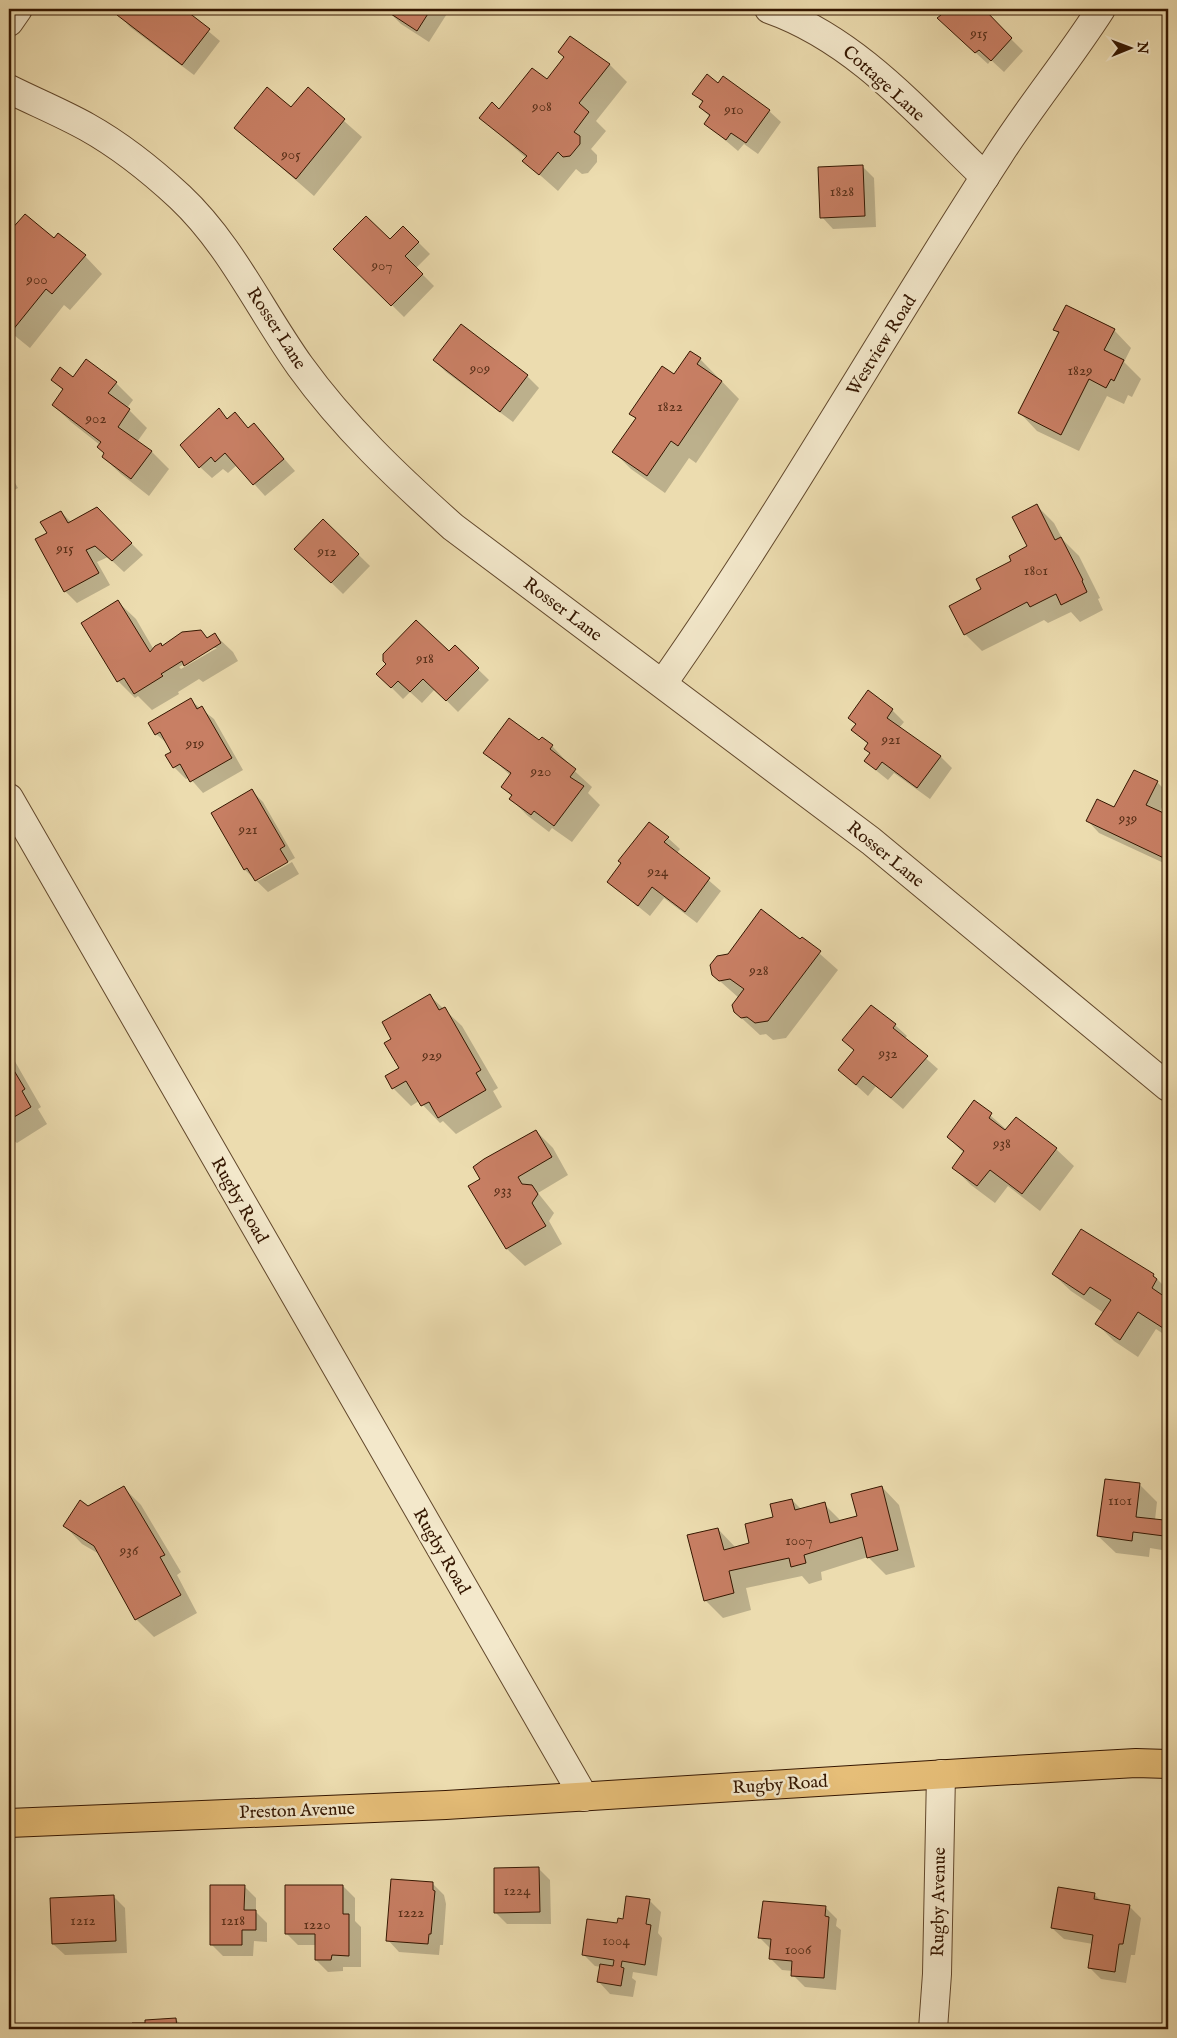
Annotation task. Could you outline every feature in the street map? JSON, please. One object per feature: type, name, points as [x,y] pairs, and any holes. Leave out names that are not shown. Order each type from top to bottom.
[{"type":"main road","name":"Rugby Road","points":[[584,1797],[941,1774],[1168,1764]]},
{"type":"main road","name":"Preston Avenue","points":[[9,1823],[584,1797]]},
{"type":"street","points":[[9,22],[18,9]]},
{"type":"street","name":"Cottage Lane","points":[[769,9],[789,16],[834,40],[875,71],[985,177]]},
{"type":"street","name":"Westview Road","points":[[663,683],[722,600],[985,177],[1101,9]]},
{"type":"street","name":"Rosser Lane","points":[[9,90],[87,127],[136,160],[181,198],[205,224],[241,271],[300,365],[350,428],[394,474],[453,527],[871,841],[1168,1087]]},
{"type":"street","name":"Rugby Road","points":[[9,798],[584,1797]]},
{"type":"street","name":"Rugby Avenue","points":[[933,2029],[937,1974],[941,1774]]},
{"type":"building","points":[[122,9],[184,9],[210,29],[182,65],[117,15]]},
{"type":"building","points":[[390,9],[431,9],[417,31],[388,12]]},
{"type":"building","points":[[933,9],[984,9],[1012,38],[991,61],[979,50],[975,53],[937,18],[941,15]]},
{"type":"building","points":[[570,36],[610,64],[579,103],[589,112],[574,132],[580,136],[580,144],[570,156],[563,157],[558,152],[539,175],[522,161],[527,156],[479,118],[492,102],[499,109],[532,68],[547,79],[564,57],[558,52]]},
{"type":"building","points":[[707,74],[718,83],[723,76],[770,110],[746,143],[731,133],[726,140],[704,124],[710,115],[699,107],[703,101],[692,94]]},
{"type":"building","points":[[267,87],[291,107],[308,87],[345,119],[296,179],[234,128]]},
{"type":"building","points":[[863,165],[865,216],[820,218],[818,167]]},
{"type":"building","points":[[25,214],[54,238],[58,233],[86,255],[52,294],[46,289],[12,331],[9,329],[9,268],[14,262],[9,257],[9,232]]},
{"type":"building","points":[[366,216],[390,239],[403,226],[419,242],[405,256],[423,274],[391,306],[333,249]]},
{"type":"building","points":[[1066,305],[1115,329],[1104,350],[1124,360],[1114,381],[1111,379],[1106,388],[1089,379],[1061,435],[1018,413],[1059,332],[1053,330]]},
{"type":"building","points":[[461,324],[528,375],[500,412],[433,360]]},
{"type":"building","points":[[690,351],[701,358],[697,364],[722,381],[678,446],[671,441],[647,476],[612,452],[636,418],[629,414],[662,366],[674,374]]},
{"type":"building","points":[[86,359],[117,382],[108,393],[130,409],[118,427],[152,451],[131,479],[102,457],[104,453],[97,447],[101,442],[52,405],[63,389],[51,380],[60,367],[73,377]]},
{"type":"building","points":[[219,408],[227,419],[235,412],[248,428],[254,423],[284,459],[253,485],[225,453],[215,462],[211,457],[199,468],[180,445]]},
{"type":"building","points":[[1037,504],[1055,540],[1061,537],[1083,580],[1087,592],[1061,605],[1056,594],[1030,607],[1027,602],[964,635],[949,606],[981,589],[976,579],[1011,561],[1009,556],[1027,546],[1012,517]]},
{"type":"building","points":[[97,507],[132,543],[112,561],[95,546],[86,550],[99,573],[64,592],[35,539],[47,533],[40,522],[61,511],[68,523]]},
{"type":"building","points":[[323,519],[359,554],[331,583],[294,549]]},
{"type":"building","points":[[118,600],[150,652],[155,646],[161,643],[162,646],[182,632],[201,630],[207,638],[215,633],[221,643],[184,666],[182,661],[161,674],[163,676],[134,694],[124,678],[117,682],[81,623]]},
{"type":"building","points":[[416,620],[449,651],[455,645],[479,668],[446,701],[423,679],[410,692],[398,681],[391,688],[376,674],[386,664],[383,661],[383,654]]},
{"type":"building","points":[[868,690],[893,709],[887,718],[941,756],[917,788],[882,762],[876,770],[864,761],[870,753],[864,749],[868,743],[851,730],[856,724],[848,718]]},
{"type":"building","points":[[191,698],[197,709],[202,706],[232,758],[190,782],[180,764],[173,768],[165,755],[171,752],[160,732],[155,735],[148,723]]},
{"type":"building","points":[[509,718],[539,740],[542,737],[553,745],[550,749],[576,769],[570,777],[584,786],[554,826],[534,811],[531,815],[509,799],[512,795],[501,787],[511,773],[483,753]]},
{"type":"building","points":[[1134,770],[1158,781],[1146,805],[1168,815],[1168,860],[1086,821],[1097,799],[1114,807]]},
{"type":"building","points":[[252,789],[285,846],[280,849],[288,862],[255,881],[247,868],[244,870],[211,813]]},
{"type":"building","points":[[649,822],[669,837],[664,842],[710,878],[685,912],[652,887],[638,906],[607,882],[621,863],[618,861]]},
{"type":"building","points":[[761,909],[800,939],[802,937],[821,951],[768,1021],[755,1023],[747,1017],[741,1018],[734,1012],[732,1005],[744,989],[730,979],[719,981],[712,975],[710,965],[717,956],[728,954]]},
{"type":"building","points":[[430,994],[439,1010],[445,1007],[481,1070],[476,1073],[486,1090],[438,1118],[429,1102],[421,1106],[406,1081],[392,1089],[385,1076],[399,1068],[384,1043],[391,1039],[382,1022]]},
{"type":"building","points":[[871,1005],[896,1024],[893,1028],[928,1056],[891,1098],[863,1076],[856,1085],[838,1070],[854,1050],[842,1040]]},
{"type":"building","points":[[9,1062],[25,1089],[22,1091],[31,1107],[9,1120]]},
{"type":"building","points":[[974,1100],[992,1113],[989,1118],[1005,1130],[1016,1117],[1057,1148],[1022,1194],[990,1170],[977,1186],[952,1168],[964,1151],[947,1137]]},
{"type":"building","points":[[536,1130],[552,1157],[518,1177],[522,1184],[532,1185],[538,1194],[532,1203],[546,1226],[506,1249],[468,1186],[480,1179],[473,1167]]},
{"type":"building","points":[[1081,1229],[1154,1274],[1153,1276],[1157,1279],[1152,1288],[1168,1299],[1168,1320],[1163,1328],[1138,1312],[1120,1340],[1095,1324],[1111,1300],[1090,1287],[1084,1295],[1052,1274]]},
{"type":"building","points":[[1105,1479],[1140,1483],[1136,1517],[1164,1520],[1168,1484],[1168,1545],[1164,1540],[1164,1536],[1133,1532],[1132,1541],[1097,1536]]},
{"type":"building","points":[[124,1486],[165,1555],[160,1557],[181,1595],[135,1620],[94,1546],[63,1526],[80,1500],[88,1506]]},
{"type":"building","points":[[882,1486],[898,1550],[867,1558],[862,1537],[804,1555],[806,1563],[791,1567],[789,1558],[729,1571],[734,1593],[704,1601],[687,1535],[718,1528],[724,1550],[749,1543],[745,1524],[773,1517],[770,1504],[792,1499],[795,1510],[825,1502],[830,1523],[857,1516],[851,1494]]},
{"type":"building","points":[[539,1867],[540,1912],[494,1913],[494,1868]]},
{"type":"building","points":[[391,1879],[433,1882],[433,1890],[435,1891],[431,1934],[429,1934],[428,1944],[386,1941]]},
{"type":"building","points":[[210,1885],[245,1885],[244,1910],[256,1910],[256,1930],[242,1930],[242,1945],[210,1945]]},
{"type":"building","points":[[285,1885],[343,1885],[343,1914],[349,1914],[349,1956],[332,1955],[331,1960],[315,1960],[315,1934],[285,1934]]},
{"type":"building","points":[[1058,1887],[1095,1893],[1094,1899],[1130,1905],[1123,1944],[1119,1944],[1115,1972],[1088,1968],[1093,1935],[1051,1928]]},
{"type":"building","points":[[114,1895],[116,1941],[52,1944],[50,1898]]},
{"type":"building","points":[[626,1896],[650,1899],[646,1924],[651,1925],[645,1965],[622,1961],[621,1967],[624,1968],[621,1986],[597,1982],[600,1964],[613,1966],[614,1960],[582,1955],[587,1919],[617,1923],[618,1918],[623,1919]]},
{"type":"building","points":[[763,1901],[826,1906],[825,1916],[829,1917],[824,1978],[791,1976],[792,1961],[769,1959],[771,1939],[758,1938]]},
{"type":"building","points":[[176,2018],[177,2029],[132,2029],[132,2023],[145,2023],[145,2020]]}]
